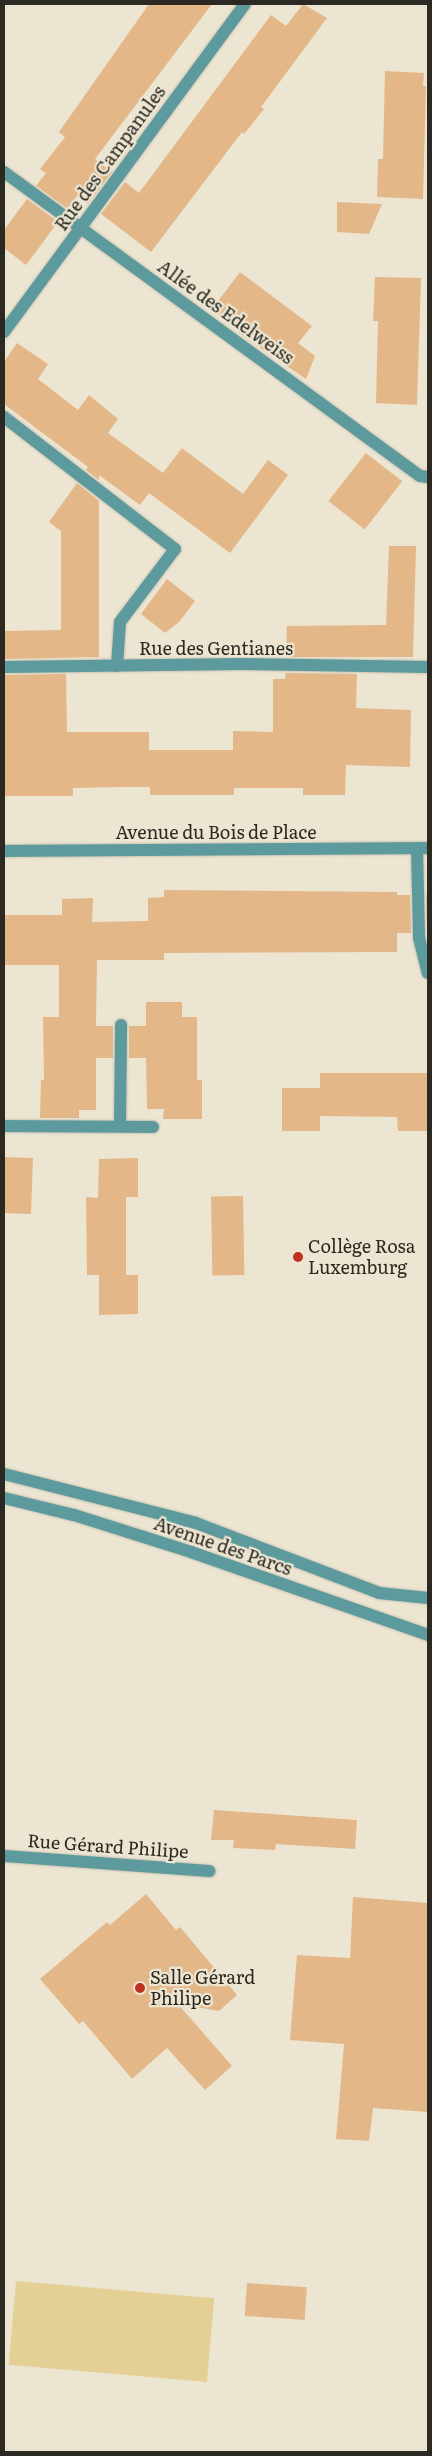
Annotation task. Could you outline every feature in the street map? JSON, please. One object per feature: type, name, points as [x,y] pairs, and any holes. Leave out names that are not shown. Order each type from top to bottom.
[{"type":"street","name":"Rue des Campanules","points":[[4,332],[245,4]]},
{"type":"street","name":"Allée des Edelweiss","points":[[4,172],[420,476],[428,477]]},
{"type":"street","points":[[4,417],[175,549],[120,622],[117,666]]},
{"type":"street","name":"Rue des Gentianes","points":[[4,667],[428,667]]},
{"type":"street","points":[[422,848],[419,938],[428,973]]},
{"type":"street","name":"Avenue du Bois de Place","points":[[4,851],[422,848]]},
{"type":"street","points":[[120,1126],[121,1026]]},
{"type":"street","points":[[4,1126],[152,1127]]},
{"type":"street","points":[[4,1474],[196,1522],[379,1593],[428,1598]]},
{"type":"street","name":"Avenue des Parcs","points":[[4,1498],[74,1516],[191,1552],[428,1635]]},
{"type":"street","name":"Rue Gérard Philipe","points":[[4,1856],[209,1871]]},
{"type":"shaded area","points":[[16,2281],[214,2298],[207,2382],[9,2365]]},
{"type":"building","points":[[149,4],[212,4],[95,159],[112,172],[88,204],[77,196],[68,209],[36,186],[46,173],[40,169],[65,137],[59,132]]},
{"type":"building","points":[[303,4],[327,18],[261,107],[264,109],[244,134],[242,132],[151,252],[101,214],[125,182],[139,193],[271,15],[286,26]]},
{"type":"building","points":[[385,71],[424,73],[423,86],[426,86],[423,199],[377,197],[378,159],[383,159]]},
{"type":"building","points":[[27,199],[58,222],[26,265],[4,248],[4,230]]},
{"type":"building","points":[[337,202],[382,204],[369,234],[337,232]]},
{"type":"building","points":[[240,272],[312,326],[298,343],[315,356],[306,379],[243,336],[212,309]]},
{"type":"building","points":[[375,277],[421,278],[417,405],[376,403],[378,321],[373,321]]},
{"type":"building","points":[[17,343],[48,364],[38,379],[78,410],[89,395],[118,419],[108,433],[163,473],[182,448],[243,494],[268,460],[288,475],[230,553],[149,493],[140,505],[99,475],[99,480],[86,470],[88,467],[4,404],[4,362]]},
{"type":"building","points":[[366,453],[402,481],[365,529],[328,501]]},
{"type":"building","points":[[77,483],[99,501],[99,657],[4,659],[4,631],[61,630],[61,531],[49,522]]},
{"type":"building","points":[[389,546],[416,546],[413,657],[286,657],[287,626],[386,625]]},
{"type":"building","points":[[167,579],[195,601],[179,622],[165,633],[141,614]]},
{"type":"building","points":[[286,673],[357,674],[356,708],[411,710],[410,767],[346,765],[345,795],[303,795],[303,788],[234,788],[234,795],[150,795],[150,787],[124,787],[73,788],[73,796],[4,796],[4,675],[66,674],[67,732],[149,732],[149,750],[233,750],[233,731],[273,732],[273,679],[285,679]]},
{"type":"building","points":[[164,890],[397,892],[397,895],[410,895],[411,933],[397,933],[397,952],[164,953],[164,960],[97,960],[96,1026],[113,1026],[113,1058],[96,1058],[96,1110],[79,1110],[79,1118],[40,1118],[41,1080],[44,1080],[43,1017],[59,1017],[59,965],[4,965],[4,915],[62,915],[62,899],[93,898],[92,922],[148,921],[148,898],[164,897]]},
{"type":"building","points":[[426,895],[428,895],[428,933],[427,933]]},
{"type":"building","points":[[146,1002],[182,1002],[182,1017],[197,1017],[197,1080],[202,1080],[202,1119],[163,1119],[164,1109],[147,1109],[146,1058],[129,1058],[129,1026],[146,1026]]},
{"type":"building","points":[[320,1073],[428,1073],[428,1131],[398,1131],[397,1117],[320,1116],[320,1131],[282,1131],[282,1088],[320,1088]]},
{"type":"building","points":[[5,1157],[33,1158],[31,1214],[4,1213]]},
{"type":"building","points":[[138,1158],[138,1197],[126,1197],[126,1275],[138,1275],[138,1314],[99,1315],[99,1275],[87,1275],[86,1197],[98,1198],[99,1159]]},
{"type":"building","points":[[243,1196],[244,1275],[212,1276],[211,1197]]},
{"type":"building","points":[[214,1810],[357,1820],[355,1849],[276,1844],[275,1850],[233,1848],[234,1840],[211,1840]]},
{"type":"building","name":"Salle Gérard Philipe","points":[[146,1894],[176,1930],[180,1927],[237,1995],[219,2011],[178,2004],[232,2066],[205,2090],[167,2048],[132,2079],[83,2021],[79,2024],[40,1979],[107,1922],[110,1925]]},
{"type":"building","points":[[353,1897],[428,1903],[428,2112],[373,2108],[369,2141],[336,2139],[344,2044],[290,2040],[297,1955],[350,1958]]},
{"type":"building","points":[[247,2283],[307,2287],[305,2320],[245,2316]]},
{"type":"place","name":"Collège Rosa Luxemburg","points":[[298,1257]]},
{"type":"place","name":"Salle Gérard Philipe","points":[[140,1988]]}]
